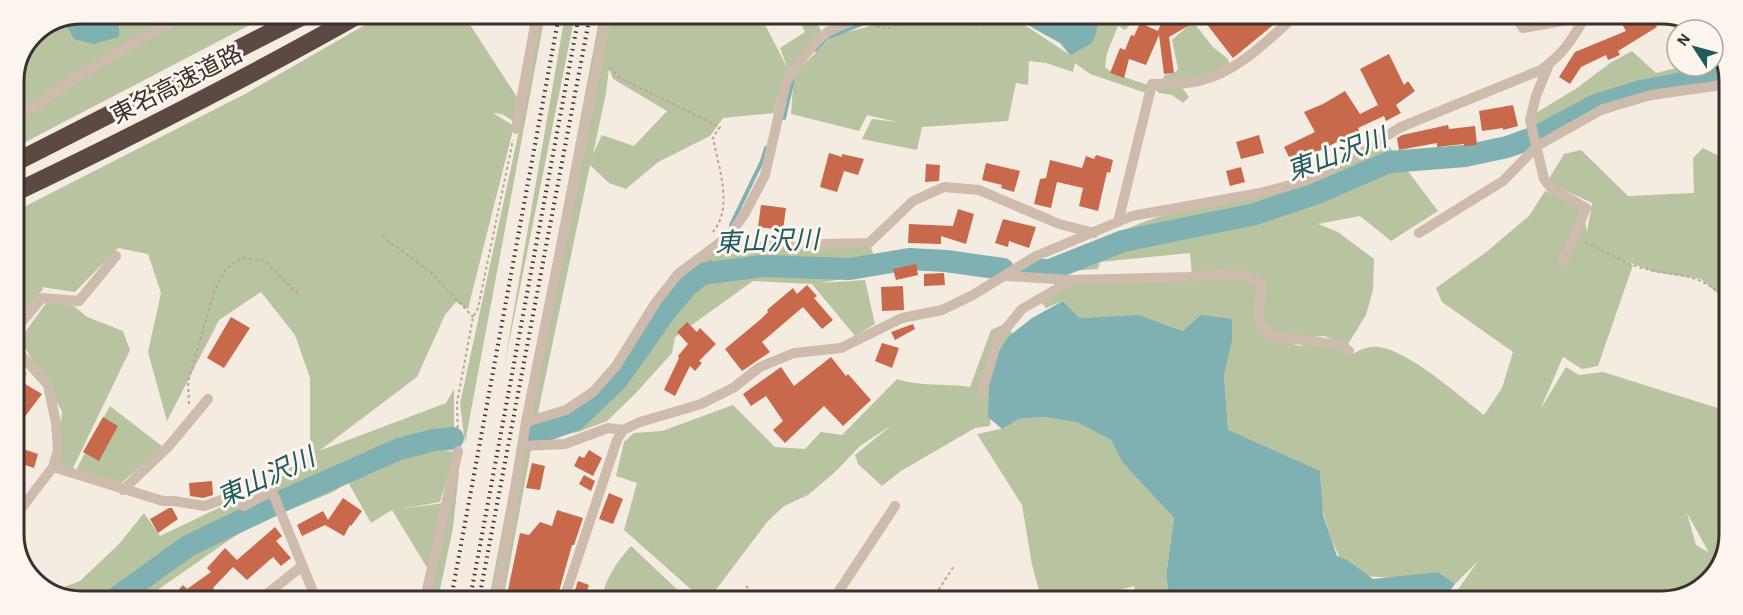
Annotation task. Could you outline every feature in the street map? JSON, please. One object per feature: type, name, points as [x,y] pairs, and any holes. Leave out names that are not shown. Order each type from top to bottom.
[{"type":"highway","name":"東名高速道路","points":[[24,158],[287,24]]},
{"type":"highway","name":"東名高速道路","points":[[24,188],[293,53],[343,24]]},
{"type":"street","points":[[24,113],[91,68],[168,24]]},
{"type":"street","points":[[516,129],[535,24]]},
{"type":"street","points":[[498,591],[526,422],[605,24]]},
{"type":"street","points":[[526,422],[566,410],[593,392],[616,366],[656,302],[678,274],[730,235],[745,213],[765,175],[786,84],[795,67],[829,31],[850,24]]},
{"type":"street","points":[[1118,222],[1152,84],[1197,82],[1225,72],[1254,52],[1286,24]]},
{"type":"street","points":[[1520,24],[1523,28],[1546,24]]},
{"type":"street","points":[[522,446],[565,444],[608,428],[623,430],[640,422],[701,404],[733,388],[760,368],[794,353],[841,348],[902,318],[942,310],[973,295],[1036,256],[1132,216],[1260,193],[1305,181],[1349,159],[1401,127],[1541,70],[1558,57],[1573,39],[1581,24]]},
{"type":"street","points":[[1550,64],[1536,96],[1530,120],[1544,179],[1551,188],[1586,208],[1563,262]]},
{"type":"street","points":[[1419,233],[1503,181],[1536,144],[1603,109],[1651,95],[1719,85]]},
{"type":"street","points":[[716,246],[736,251],[777,245],[869,243],[913,201],[944,187],[979,190],[1059,224],[1094,233]]},
{"type":"street","points":[[24,319],[42,298],[79,301],[116,256]]},
{"type":"street","points":[[1006,276],[1072,280],[1244,275],[1262,284],[1257,313],[1264,330],[1271,336],[1342,345],[1349,351]]},
{"type":"street","points":[[982,392],[998,338],[1022,309],[1072,280]]},
{"type":"street","points":[[24,358],[48,385],[56,423],[58,450],[53,467],[24,505]]},
{"type":"street","points":[[123,490],[168,447],[208,399]]},
{"type":"street","points":[[567,591],[617,440],[623,430]]},
{"type":"street","points":[[427,591],[458,451]]},
{"type":"street","points":[[53,467],[163,501],[204,506],[230,497],[244,506],[272,491],[313,591]]},
{"type":"street","points":[[842,591],[895,506]]},
{"type":"street","points":[[271,591],[302,566]]},
{"type":"path","points":[[873,24],[875,27],[892,28],[900,24]]},
{"type":"path","points":[[598,58],[622,79],[720,127],[713,137],[724,200],[721,222],[711,235]]},
{"type":"path","points":[[458,451],[457,403],[473,317],[478,308],[508,158],[516,129]]},
{"type":"path","points":[[382,236],[433,274],[473,317]]},
{"type":"path","points":[[1575,237],[1633,265],[1654,272],[1701,279],[1719,295]]},
{"type":"path","points":[[189,405],[188,382],[214,291],[226,269],[241,258],[265,261],[301,297]]},
{"type":"path","points":[[938,591],[954,566]]},
{"type":"path","points":[[746,586],[751,591]]},
{"type":"green space","points":[[119,24],[252,24],[24,143],[25,70],[28,59],[41,41],[59,28],[66,26],[74,39],[119,37]]},
{"type":"green space","points":[[367,24],[470,24],[517,97],[513,121],[502,114],[493,113],[514,126],[468,309],[456,302],[445,315],[417,377],[319,451],[446,403],[454,389],[454,450],[445,451],[455,452],[440,502],[401,509],[443,503],[430,570],[392,510],[371,523],[348,482],[333,492],[248,527],[156,591],[73,591],[62,588],[80,581],[119,544],[144,513],[160,536],[231,502],[310,456],[310,378],[295,335],[261,292],[219,320],[167,421],[148,352],[161,293],[148,254],[118,248],[75,292],[41,287],[43,289],[24,313],[24,207],[245,94]]},
{"type":"green space","points":[[535,24],[543,24],[465,443],[460,404],[520,126]]},
{"type":"green space","points":[[563,24],[573,24],[504,367]]},
{"type":"green space","points":[[598,24],[765,24],[788,69],[780,48],[805,32],[801,24],[817,24],[822,32],[786,78],[774,113],[723,118],[710,136],[658,162],[626,189],[609,183],[590,165],[536,422],[593,392],[678,274],[716,246],[736,251],[869,243],[879,268],[870,274],[820,283],[865,280],[875,324],[855,336],[812,284],[753,281],[675,337],[672,353],[607,421],[578,432],[533,439],[505,591],[491,591]],"holes":[[[609,68],[613,79],[667,111],[634,146],[602,135],[593,154]]]},
{"type":"green space","points":[[872,24],[1023,24],[1070,55],[1092,24],[1131,24],[1125,30],[1118,26],[1107,53],[1105,67],[1112,73],[1151,86],[1146,93],[1090,74],[1075,63],[1073,72],[1046,63],[1029,61],[1028,85],[1016,83],[1008,121],[922,127],[917,150],[862,139],[872,119],[897,122],[867,115],[859,131],[791,114],[794,74],[834,35]]},
{"type":"green space","points":[[1195,24],[1213,47],[1228,59],[1230,66],[1179,83],[1189,97],[1183,103],[1172,95],[1159,93],[1155,89],[1165,75],[1174,73],[1178,69],[1172,40],[1188,26]]},
{"type":"green space","points":[[1632,51],[1656,73],[1665,71],[1665,78],[1719,78],[1719,85],[1630,98],[1541,141],[1531,116],[1577,88],[1610,63]]},
{"type":"green space","points":[[1383,138],[1438,211],[1391,241],[1360,216],[1318,224],[1338,232],[1374,259],[1373,290],[1366,315],[1348,344],[1324,336],[1282,339],[1271,336],[1299,346],[1325,342],[1353,354],[1372,347],[1392,351],[1434,375],[1484,415],[1502,388],[1513,352],[1442,302],[1436,288],[1485,253],[1529,216],[1545,191],[1582,206],[1587,232],[1592,203],[1547,182],[1564,154],[1581,150],[1628,196],[1694,193],[1693,158],[1703,148],[1719,156],[1719,294],[1701,279],[1654,272],[1624,260],[1633,265],[1598,366],[1582,369],[1563,357],[1540,410],[1566,367],[1579,375],[1603,372],[1719,408],[1719,534],[1716,553],[1707,569],[1694,581],[1670,591],[1457,591],[1478,561],[1455,584],[1438,572],[1395,578],[1348,575],[1331,539],[1322,509],[1320,471],[1268,460],[1228,430],[1224,375],[1183,331],[1150,319],[1080,318],[1063,301],[1046,308],[1037,297],[1073,280],[1192,276],[1190,253],[1100,262],[1098,269],[1031,274],[1033,268],[1141,223],[1189,206],[1260,193],[1329,169]],"holes":[[[1687,513],[1708,551],[1696,545]]]},
{"type":"green space","points":[[47,302],[74,306],[87,317],[123,331],[130,350],[73,468],[57,468],[62,411],[24,346],[24,334]]},
{"type":"green space","points":[[1009,322],[1012,334],[995,380],[990,426],[975,428],[901,471],[882,486],[858,464],[855,455],[892,425],[860,446],[808,495],[784,506],[767,522],[715,591],[693,591],[624,530],[637,483],[616,476],[624,442],[634,433],[662,431],[733,405],[775,447],[805,449],[821,432],[842,435],[897,379],[915,383],[970,387],[991,330]]},
{"type":"green space","points":[[110,406],[163,447],[118,486],[82,477],[77,468]]},
{"type":"green space","points":[[1044,417],[1076,421],[1111,440],[1122,462],[1174,518],[1166,576],[1168,591],[1135,591],[1134,586],[1115,591],[1038,591],[1022,505],[977,434],[1001,429],[1019,419]]},
{"type":"green space","points":[[455,472],[459,472],[453,528],[440,591],[429,591]]},
{"type":"green space","points":[[631,546],[679,591],[604,591],[612,571]]},
{"type":"water","points":[[119,24],[119,37],[93,44],[74,39],[66,26]]},
{"type":"water","points":[[1027,24],[1098,24],[1091,44],[1070,55],[1060,43]]},
{"type":"water","points":[[1063,301],[1080,318],[1139,315],[1183,331],[1201,315],[1232,319],[1232,340],[1224,375],[1228,430],[1320,471],[1323,515],[1337,556],[1347,560],[1373,579],[1438,572],[1455,584],[1450,591],[1168,591],[1166,576],[1174,518],[1122,462],[1111,440],[1077,422],[1044,417],[1019,419],[1002,429],[988,417],[990,365],[1009,336],[1032,318]]},
{"type":"building","points":[[1140,24],[1158,31],[1161,24],[1192,24],[1169,37],[1174,73],[1164,74],[1159,35],[1146,65],[1129,59],[1124,78],[1110,73],[1120,48],[1125,50],[1131,35],[1134,36]]},
{"type":"building","points":[[1207,24],[1274,24],[1233,58]]},
{"type":"building","points":[[1622,24],[1655,24],[1657,27],[1618,51],[1620,55],[1608,60],[1606,55],[1581,67],[1570,84],[1559,77],[1575,52],[1626,31]]},
{"type":"building","points":[[1389,54],[1404,85],[1408,81],[1415,91],[1396,105],[1401,113],[1386,121],[1384,116],[1358,128],[1361,134],[1351,139],[1349,136],[1309,156],[1311,161],[1295,169],[1284,147],[1315,132],[1304,112],[1345,91],[1360,114],[1378,105],[1360,69]]},
{"type":"building","points":[[1513,105],[1518,126],[1503,130],[1503,128],[1482,131],[1479,111]]},
{"type":"building","points":[[1448,125],[1449,129],[1475,126],[1477,145],[1437,147],[1437,143],[1399,150],[1397,138],[1402,135]]},
{"type":"building","points":[[1259,135],[1264,153],[1241,159],[1236,142]]},
{"type":"building","points":[[829,153],[864,159],[858,175],[844,171],[837,192],[820,187]]},
{"type":"building","points":[[1096,155],[1113,160],[1110,173],[1107,172],[1098,211],[1079,206],[1083,188],[1057,182],[1051,208],[1034,204],[1040,179],[1046,178],[1050,160],[1082,168],[1086,156],[1094,159]]},
{"type":"building","points":[[986,163],[1020,171],[1014,192],[1001,188],[1002,185],[982,180]]},
{"type":"building","points":[[926,164],[940,165],[939,181],[925,182]]},
{"type":"building","points":[[1241,167],[1245,182],[1230,186],[1226,171]]},
{"type":"building","points":[[761,205],[786,208],[783,230],[758,227]]},
{"type":"building","points":[[958,209],[974,214],[966,244],[941,236],[941,244],[908,243],[909,224],[953,226]]},
{"type":"building","points":[[1003,219],[1036,227],[1029,248],[1009,241],[1008,247],[995,243]]},
{"type":"building","points":[[916,264],[918,275],[896,280],[893,269]]},
{"type":"building","points":[[944,273],[945,285],[924,286],[924,274]]},
{"type":"building","points":[[807,285],[817,296],[814,298],[833,320],[822,329],[803,307],[762,342],[770,352],[742,371],[725,349],[793,288],[797,294]]},
{"type":"building","points":[[903,286],[904,310],[882,311],[881,287]]},
{"type":"building","points":[[231,317],[250,328],[224,368],[207,358]]},
{"type":"building","points":[[687,322],[697,332],[700,328],[716,344],[699,361],[702,363],[695,371],[690,366],[675,396],[664,390],[678,356],[688,344],[677,332]]},
{"type":"building","points":[[913,324],[915,329],[895,340],[891,332]]},
{"type":"building","points":[[882,343],[899,348],[892,368],[875,361]]},
{"type":"building","points":[[831,357],[846,376],[848,374],[871,400],[843,426],[824,406],[785,443],[773,430],[783,421],[766,396],[751,406],[743,394],[781,367],[794,386]]},
{"type":"building","points":[[25,384],[42,394],[24,418]]},
{"type":"building","points":[[103,417],[118,426],[99,461],[83,452]]},
{"type":"building","points":[[24,449],[38,454],[34,468],[25,465],[24,468]]},
{"type":"building","points":[[589,450],[602,458],[593,476],[574,466],[579,456],[584,458]]},
{"type":"building","points":[[532,463],[545,466],[540,490],[526,488]]},
{"type":"building","points":[[584,475],[595,481],[591,491],[579,484]]},
{"type":"building","points":[[212,481],[213,495],[203,498],[190,496],[189,483]]},
{"type":"building","points":[[609,493],[623,499],[613,524],[599,519]]},
{"type":"building","points":[[343,498],[362,511],[344,536],[325,525],[302,536],[297,525],[323,511],[328,520]]},
{"type":"building","points":[[172,508],[178,519],[158,533],[150,519]]},
{"type":"building","points":[[557,510],[583,518],[574,545],[572,545],[559,591],[508,590],[520,533],[529,535],[540,522],[552,526]]},
{"type":"building","points":[[275,527],[282,536],[276,541],[291,558],[281,566],[273,557],[247,580],[233,567],[213,588],[215,591],[177,591],[183,585],[187,589],[211,572],[207,568],[225,548],[237,560]]},
{"type":"building","points":[[578,581],[589,585],[587,591],[575,591]]},
{"type":"waterway","points":[[816,50],[827,38],[862,24]]},
{"type":"waterway","name":"東山沢川","points":[[1031,270],[1050,270],[1123,241],[1255,214],[1320,192],[1389,162],[1465,156],[1507,147],[1538,136],[1596,105],[1641,91],[1719,76]]},
{"type":"waterway","points":[[784,118],[793,79]]},
{"type":"waterway","points":[[731,225],[766,148]]},
{"type":"waterway","name":"東山沢川","points":[[531,436],[575,420],[618,379],[666,311],[687,286],[702,274],[763,266],[850,269],[909,259],[946,261],[1003,269]]},
{"type":"waterway","points":[[702,274],[710,262]]},
{"type":"waterway","name":"東山沢川","points":[[126,591],[188,546],[284,500],[399,449],[434,440],[453,438]]},
{"type":"railway","points":[[452,591],[557,24]]},
{"type":"railway","points":[[471,591],[577,24]]},
{"type":"railway","points":[[481,591],[588,24]]}]
